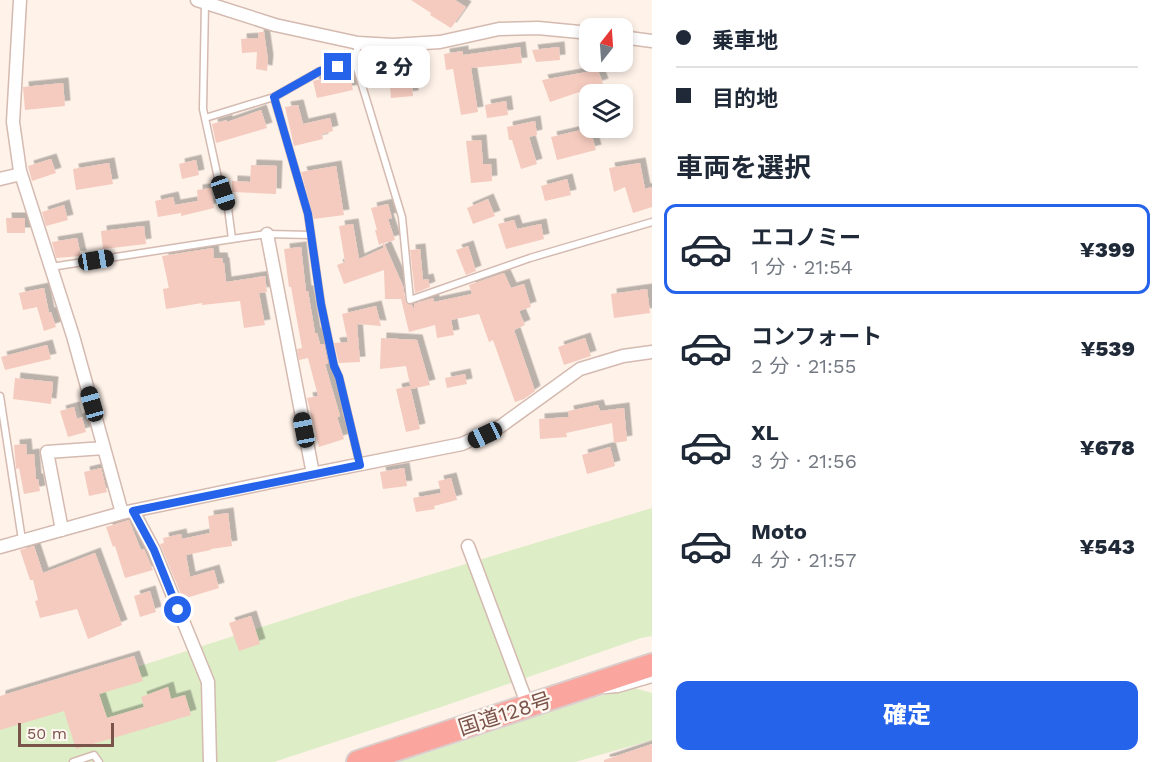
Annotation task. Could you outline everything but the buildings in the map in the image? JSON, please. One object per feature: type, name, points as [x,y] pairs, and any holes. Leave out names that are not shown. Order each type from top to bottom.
[{"type":"highway","name":"国道128号","points":[[358,762],[652,663]]},
{"type":"street","points":[[20,0],[13,122],[21,174],[73,336],[104,448],[128,512],[154,550],[208,682],[210,762]]},
{"type":"street","points":[[201,1],[275,25],[358,43],[393,45],[440,42],[499,29],[538,28],[579,32]]},
{"type":"street","points":[[633,38],[652,41]]},
{"type":"street","points":[[0,179],[21,174]]},
{"type":"street","points":[[267,234],[313,474]]},
{"type":"street","points":[[0,547],[128,512],[444,449],[474,440],[501,426],[580,369],[623,356],[652,352]]},
{"type":"street","points":[[62,530],[47,452],[104,448]]},
{"type":"street","points":[[468,546],[528,706]]},
{"type":"lane","points":[[201,1],[202,109],[218,178],[228,208],[232,239]]},
{"type":"lane","points":[[358,43],[355,62],[402,217],[411,300],[530,258],[652,222]]},
{"type":"lane","points":[[205,118],[274,97],[320,71],[355,62]]},
{"type":"lane","points":[[274,97],[308,214],[330,348],[360,465]]},
{"type":"lane","points":[[51,267],[267,234],[311,235]]},
{"type":"lane","points":[[0,396],[23,541]]},
{"type":"lane","points":[[584,687],[618,689],[652,679]]},
{"type":"lane","points":[[73,762],[94,755],[99,762]]},
{"type":"green space","points":[[652,508],[652,636],[274,762],[0,762],[0,711],[349,599]]},
{"type":"green space","points":[[631,687],[652,693],[652,740],[575,762],[398,762],[573,705]]},
{"type":"route","points":[[178,610],[154,550],[133,511],[360,465],[339,377],[334,366],[321,304],[308,214],[274,97],[320,71],[338,67]]}]
